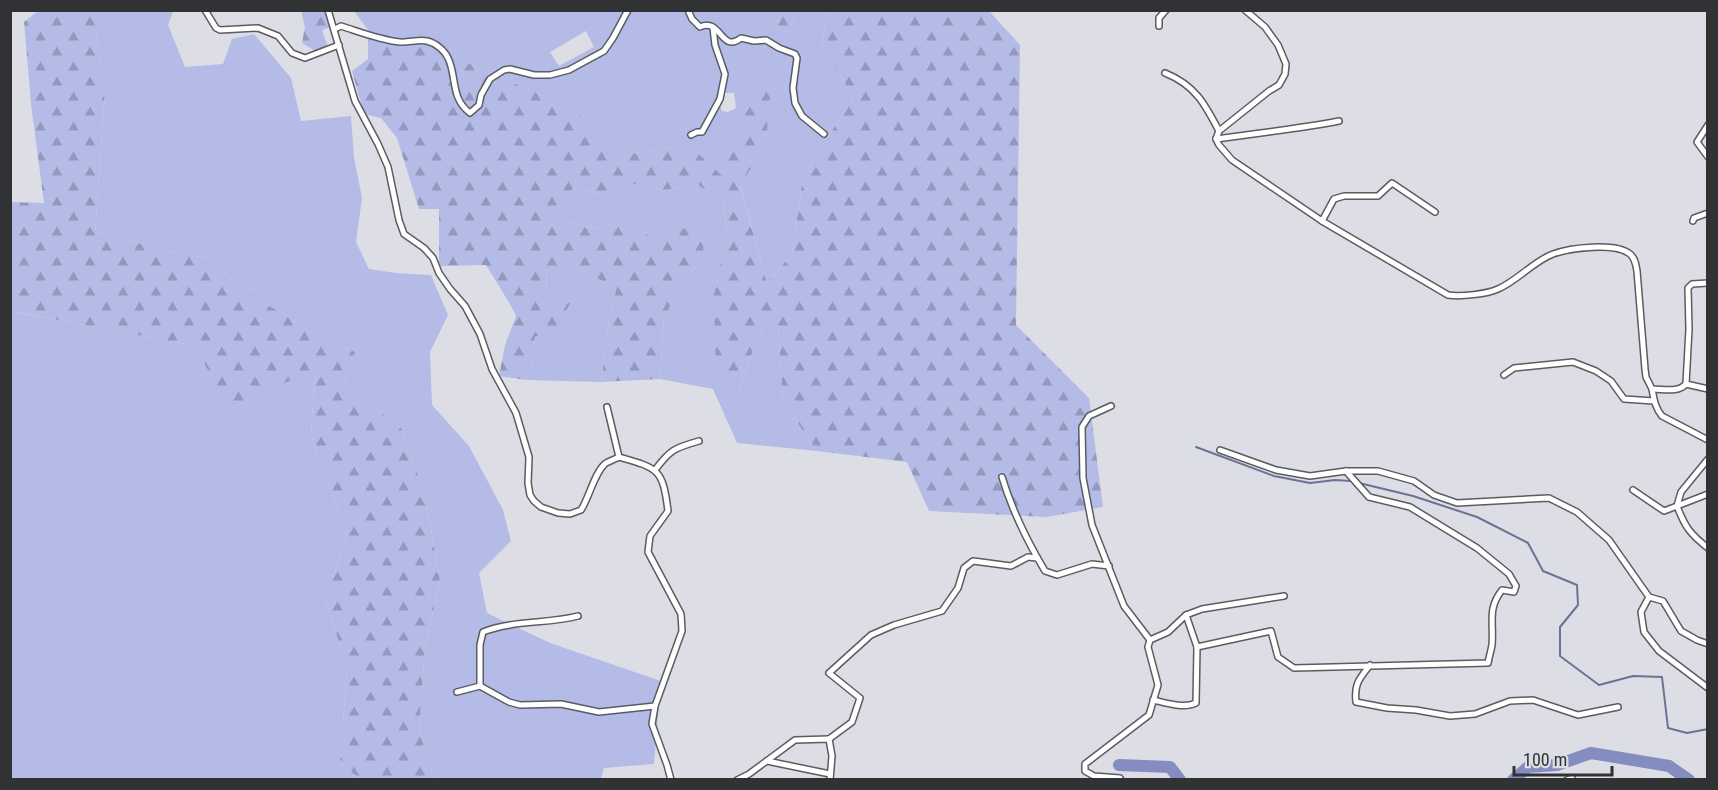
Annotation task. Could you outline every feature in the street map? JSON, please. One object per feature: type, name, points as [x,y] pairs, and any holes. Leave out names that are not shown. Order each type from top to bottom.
[{"type":"street","points":[[204,10],[216,28],[220,30],[258,28],[278,36],[292,53],[305,58],[339,45]]},
{"type":"street","points":[[328,10],[355,101],[388,167],[396,209],[404,234],[424,248],[433,258],[444,281],[465,306],[480,334],[492,369],[516,413],[529,457],[528,483],[530,495],[534,501],[541,507],[558,513],[570,514],[581,510],[604,464],[619,457],[655,470],[661,478],[666,492],[668,511],[650,536],[648,552],[681,614],[682,631],[655,706],[652,724],[670,780]]},
{"type":"street","points":[[335,29],[341,26],[385,40],[426,41],[435,45],[445,52],[449,60],[454,89],[465,109],[470,113],[479,105],[481,95],[490,79],[504,70],[550,75],[569,70],[604,51],[628,10]]},
{"type":"street","points":[[688,10],[692,19],[700,27],[706,24],[713,26],[724,39],[732,42],[741,38],[753,41],[766,40],[795,54],[797,58],[793,88],[795,103],[802,116],[824,134]]},
{"type":"street","points":[[1159,26],[1159,18],[1166,10]]},
{"type":"street","points":[[1245,10],[1265,27],[1278,45],[1286,64],[1285,74],[1279,85],[1219,131],[1216,139],[1232,160],[1322,221],[1442,293],[1456,296],[1498,289],[1551,255],[1568,251],[1602,248],[1628,253],[1633,258],[1637,271],[1646,377],[1652,389],[1654,401],[1662,416],[1707,440]]},
{"type":"street","points":[[691,135],[702,132],[720,99],[725,74],[715,45],[713,26]]},
{"type":"street","points":[[1165,73],[1179,79],[1202,99],[1219,131]]},
{"type":"street","points":[[1216,139],[1339,121]]},
{"type":"street","points":[[1707,125],[1697,142],[1707,157]]},
{"type":"street","points":[[1322,221],[1335,199],[1344,196],[1378,196],[1392,183],[1435,212]]},
{"type":"street","points":[[1693,221],[1696,216],[1707,213]]},
{"type":"street","points":[[1652,389],[1678,390],[1686,384],[1689,329],[1688,288],[1692,284],[1707,283]]},
{"type":"street","points":[[1504,375],[1514,368],[1573,362],[1596,371],[1611,381],[1624,399],[1654,401]]},
{"type":"street","points":[[1686,384],[1707,389]]},
{"type":"street","points":[[1111,406],[1089,416],[1082,427],[1083,478],[1092,525],[1124,606],[1150,640]]},
{"type":"street","points":[[607,407],[619,457]]},
{"type":"street","points":[[655,470],[668,453],[699,441]]},
{"type":"street","points":[[1220,450],[1276,470],[1310,476],[1346,471],[1378,471],[1414,481],[1434,495],[1457,503],[1549,498],[1577,512],[1609,540],[1649,597],[1663,601],[1682,631],[1707,644]]},
{"type":"street","points":[[1707,459],[1681,492],[1677,506],[1684,524],[1707,548]]},
{"type":"street","points":[[1197,647],[1271,631],[1278,657],[1294,668],[1488,663],[1492,645],[1492,610],[1495,599],[1502,590],[1514,592],[1516,586],[1509,574],[1477,548],[1410,507],[1369,497],[1346,471]]},
{"type":"street","points":[[1002,477],[1009,501],[1036,558],[1045,571],[1056,574],[1092,564],[1109,566]]},
{"type":"street","points":[[1633,490],[1664,510],[1707,494]]},
{"type":"street","points":[[737,780],[749,774],[795,740],[829,740],[852,722],[860,698],[829,673],[872,635],[894,625],[942,611],[958,588],[964,568],[973,561],[1011,566],[1028,557],[1036,558]]},
{"type":"street","points":[[1150,640],[1168,632],[1186,615],[1202,609],[1284,596]]},
{"type":"street","points":[[1649,597],[1641,612],[1644,633],[1659,651],[1707,688]]},
{"type":"street","points":[[1153,700],[1184,706],[1196,703],[1197,647],[1186,615]]},
{"type":"street","points":[[480,686],[480,645],[483,632],[525,622],[561,620],[578,616]]},
{"type":"street","points":[[1121,780],[1120,778],[1094,776],[1085,771],[1085,764],[1149,715],[1158,685],[1148,647],[1150,640]]},
{"type":"street","points":[[1370,665],[1358,680],[1355,691],[1356,702],[1450,716],[1475,714],[1510,701],[1533,700],[1578,715],[1618,707]]},
{"type":"street","points":[[457,692],[480,686],[509,702],[520,705],[561,704],[599,712],[655,706]]},
{"type":"street","points":[[767,761],[830,777],[832,756],[829,740]]},
{"type":"green space","points":[[38,11],[109,11],[96,37],[105,91],[95,232],[167,251],[208,258],[245,291],[320,337],[355,352],[344,382],[402,429],[426,499],[440,581],[425,649],[419,730],[434,779],[360,779],[340,763],[347,668],[326,601],[347,534],[311,436],[315,369],[229,409],[195,346],[11,311],[11,202],[44,203],[31,104],[24,22]]},
{"type":"green space","points":[[109,11],[173,11],[168,25],[185,67],[223,64],[232,39],[254,34],[291,78],[301,121],[351,116],[354,157],[362,198],[356,242],[369,269],[431,275],[448,315],[430,352],[432,405],[469,446],[503,510],[511,541],[479,573],[487,613],[550,643],[661,681],[654,764],[604,768],[601,779],[434,779],[419,730],[425,649],[440,581],[426,499],[402,429],[344,382],[354,352],[320,337],[245,291],[208,258],[167,251],[95,232],[105,91],[96,37]]},
{"type":"green space","points":[[301,11],[326,11],[331,27],[322,30],[328,47],[315,51],[302,43],[305,27]]},
{"type":"green space","points":[[354,11],[779,11],[778,30],[789,32],[796,11],[827,11],[822,44],[853,98],[803,176],[792,254],[767,283],[740,185],[766,143],[769,94],[756,87],[721,176],[689,145],[623,155],[576,110],[426,45],[404,47],[368,40],[368,30]],"holes":[[[586,31],[594,47],[559,66],[550,52]],[[723,93],[734,93],[736,108],[728,112],[722,111],[718,98]]]},
{"type":"green space","points":[[779,11],[796,11],[789,32],[778,30]]},
{"type":"green space","points":[[827,11],[989,11],[1020,45],[1016,325],[1089,398],[1103,507],[1047,517],[929,511],[907,462],[817,451],[783,402],[778,324],[756,341],[739,392],[716,377],[714,294],[727,234],[723,202],[698,185],[663,190],[634,184],[604,195],[576,188],[557,196],[564,221],[596,229],[626,217],[652,238],[675,227],[705,233],[702,260],[684,278],[664,319],[660,379],[601,382],[609,321],[616,290],[578,266],[547,268],[546,298],[570,303],[555,336],[535,336],[532,367],[526,380],[499,376],[505,345],[516,316],[486,265],[439,266],[439,209],[419,209],[397,138],[381,118],[364,114],[352,71],[368,59],[368,40],[404,47],[426,45],[576,110],[623,155],[689,145],[721,175],[756,86],[770,94],[766,143],[740,186],[767,283],[792,254],[803,176],[853,98],[822,44]]},
{"type":"green space","points":[[634,184],[663,190],[698,185],[723,202],[727,235],[714,294],[739,392],[756,341],[778,323],[783,402],[817,451],[737,443],[713,389],[660,379],[664,319],[684,278],[702,260],[675,227],[652,238],[626,217],[596,229],[564,221],[556,196],[576,188],[604,195]]},
{"type":"green space","points":[[578,266],[616,290],[609,321],[601,382],[526,380],[532,367],[535,336],[569,303],[546,298],[547,267]]},
{"type":"green space","points":[[10,311],[196,346],[229,409],[315,368],[311,436],[347,534],[326,601],[347,668],[340,763],[360,779],[11,779]]},
{"type":"waterway","points":[[1196,447],[1274,476],[1310,483],[1351,481]]},
{"type":"waterway","points":[[1359,483],[1413,496],[1477,517],[1528,543],[1543,571],[1577,585],[1578,605],[1560,627],[1560,656],[1599,685],[1633,676],[1662,677],[1668,728],[1687,733],[1708,729]]},
{"type":"waterway","points":[[1513,780],[1528,767],[1557,765],[1591,753],[1669,766],[1689,780]]},
{"type":"waterway","points":[[1119,765],[1170,767],[1180,780]]}]
